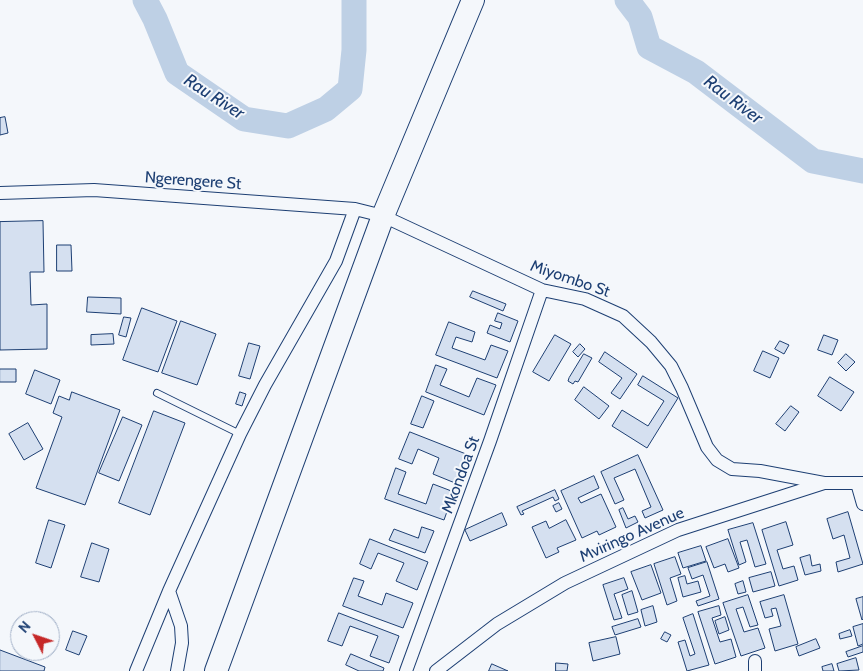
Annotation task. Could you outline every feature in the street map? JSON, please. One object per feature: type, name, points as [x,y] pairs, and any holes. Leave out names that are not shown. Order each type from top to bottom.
[{"type":"highway","points":[[216,671],[384,216],[473,0]]},
{"type":"street","name":"Ngerengere St","points":[[0,193],[94,190],[355,208],[384,216]]},
{"type":"street","points":[[136,671],[169,591],[240,434],[265,385],[336,261],[355,208]]},
{"type":"street","name":"Miyombo St","points":[[384,216],[542,290],[585,299],[623,316],[651,342],[671,366],[707,446],[717,460],[732,470],[760,471],[824,483]]},
{"type":"street","name":"Mkondoa St","points":[[406,671],[490,441],[542,290]]},
{"type":"street","name":"Mviringo Avenue","points":[[436,671],[497,624],[565,583],[678,530],[824,483],[860,483]]},
{"type":"street","points":[[860,483],[863,504]]},
{"type":"street","points":[[169,591],[181,626],[182,643],[176,671]]},
{"type":"lane","points":[[157,393],[240,434]]},
{"type":"building","points":[[5,117],[8,133],[0,135],[0,118]]},
{"type":"building","points":[[43,221],[44,272],[30,272],[31,305],[47,304],[47,349],[0,350],[0,222]]},
{"type":"building","points":[[57,245],[71,245],[72,271],[57,271]]},
{"type":"building","points":[[473,291],[506,304],[503,311],[470,297]]},
{"type":"building","points":[[88,297],[121,298],[121,314],[87,312]]},
{"type":"building","points":[[142,308],[177,321],[158,372],[123,360]]},
{"type":"building","points":[[498,313],[518,321],[510,342],[487,333],[490,325],[500,329],[502,323],[495,321]]},
{"type":"building","points":[[124,317],[131,318],[126,337],[119,335]]},
{"type":"building","points":[[181,321],[216,334],[197,385],[162,373]]},
{"type":"building","points":[[449,322],[475,332],[472,342],[456,337],[452,348],[485,360],[491,345],[508,351],[497,378],[436,355]]},
{"type":"building","points":[[113,334],[114,344],[91,345],[91,335]]},
{"type":"building","points":[[555,335],[571,344],[549,381],[533,372]]},
{"type":"building","points":[[824,335],[838,340],[832,355],[818,350]]},
{"type":"building","points":[[780,341],[789,345],[784,354],[775,349]]},
{"type":"building","points":[[249,343],[260,346],[250,379],[239,376]]},
{"type":"building","points":[[580,344],[585,349],[578,357],[573,352]]},
{"type":"building","points":[[763,351],[779,358],[770,378],[754,371]]},
{"type":"building","points":[[605,352],[637,374],[620,399],[611,393],[622,378],[599,362]]},
{"type":"building","points":[[584,354],[592,358],[578,382],[575,381],[573,384],[568,381],[569,378]]},
{"type":"building","points":[[846,354],[855,362],[846,371],[838,363]]},
{"type":"building","points":[[436,365],[447,369],[440,385],[469,397],[477,378],[496,385],[484,415],[426,392]]},
{"type":"building","points":[[0,369],[16,369],[16,382],[0,382]]},
{"type":"building","points":[[35,370],[60,380],[51,404],[26,394]]},
{"type":"building","points":[[643,376],[678,398],[647,448],[612,426],[622,410],[648,426],[664,401],[638,385]]},
{"type":"building","points":[[830,377],[854,392],[841,411],[818,396]]},
{"type":"building","points":[[584,387],[609,406],[599,419],[575,400]]},
{"type":"building","points":[[72,392],[120,410],[85,505],[36,488],[62,417],[53,413],[59,396],[69,400]]},
{"type":"building","points":[[240,392],[246,394],[242,406],[236,404]]},
{"type":"building","points":[[422,396],[434,401],[423,428],[411,424]]},
{"type":"building","points":[[791,406],[799,412],[785,431],[776,424]]},
{"type":"building","points":[[154,411],[185,423],[150,515],[119,503]]},
{"type":"building","points":[[123,417],[142,425],[119,481],[99,473]]},
{"type":"building","points":[[28,423],[43,449],[24,460],[9,434]]},
{"type":"building","points":[[410,432],[466,454],[455,483],[433,474],[439,458],[418,449],[412,464],[399,459]]},
{"type":"building","points":[[638,455],[663,510],[645,518],[642,511],[651,507],[635,469],[614,478],[624,500],[615,504],[601,472]]},
{"type":"building","points":[[396,468],[406,472],[398,494],[426,504],[433,484],[454,492],[444,520],[385,499]]},
{"type":"building","points":[[594,476],[599,488],[578,498],[581,503],[601,494],[616,527],[599,535],[597,531],[582,538],[561,491]]},
{"type":"building","points":[[555,490],[559,499],[555,501],[553,497],[522,511],[524,514],[521,515],[517,507]]},
{"type":"building","points":[[559,503],[562,509],[556,512],[553,506]]},
{"type":"building","points":[[623,508],[628,519],[635,516],[638,522],[626,528],[619,510]]},
{"type":"building","points":[[848,512],[863,564],[838,572],[836,562],[850,558],[844,535],[833,539],[827,519]]},
{"type":"building","points":[[502,513],[507,525],[470,541],[465,530]]},
{"type":"building","points":[[49,520],[65,525],[51,568],[36,563]]},
{"type":"building","points":[[566,520],[576,540],[557,548],[559,552],[546,558],[532,527],[546,521],[549,528]]},
{"type":"building","points":[[786,522],[793,545],[777,550],[783,569],[794,566],[798,580],[779,586],[762,530]]},
{"type":"building","points":[[753,523],[766,564],[755,567],[747,540],[740,542],[746,562],[739,565],[728,530]]},
{"type":"building","points":[[422,527],[434,531],[425,553],[389,540],[394,529],[418,538]]},
{"type":"building","points":[[370,539],[428,562],[417,590],[396,581],[404,563],[378,553],[371,569],[360,564]]},
{"type":"building","points":[[728,539],[739,568],[728,572],[725,564],[714,568],[706,547]]},
{"type":"building","points":[[92,543],[109,549],[99,582],[81,577]]},
{"type":"building","points":[[701,546],[706,561],[683,568],[678,553]]},
{"type":"building","points":[[810,555],[812,566],[820,564],[821,571],[805,575],[800,558]]},
{"type":"building","points":[[675,557],[681,574],[670,578],[677,601],[667,605],[654,564]]},
{"type":"building","points":[[707,562],[719,599],[698,606],[696,601],[710,596],[703,575],[692,579],[688,568]]},
{"type":"building","points":[[651,565],[661,593],[642,600],[631,572]]},
{"type":"building","points":[[771,572],[775,586],[753,592],[749,578]]},
{"type":"building","points":[[685,576],[687,584],[698,581],[701,592],[683,597],[678,578]]},
{"type":"building","points":[[354,578],[364,581],[358,596],[382,605],[386,593],[413,603],[403,628],[343,606]]},
{"type":"building","points":[[624,578],[628,589],[614,594],[622,618],[614,620],[603,585]]},
{"type":"building","points":[[743,581],[746,592],[738,594],[735,584]]},
{"type":"building","points":[[632,591],[638,612],[628,615],[622,595]]},
{"type":"building","points":[[748,595],[758,625],[750,627],[743,607],[736,609],[744,632],[758,628],[765,648],[741,656],[723,603]]},
{"type":"building","points":[[784,595],[798,644],[775,651],[769,629],[781,626],[776,608],[771,609],[773,616],[765,618],[760,602]]},
{"type":"building","points":[[863,597],[863,619],[862,620],[856,599]]},
{"type":"building","points":[[653,606],[657,622],[645,626],[641,610]]},
{"type":"building","points":[[719,606],[721,615],[712,618],[720,642],[731,639],[736,657],[715,664],[698,612]]},
{"type":"building","points":[[339,613],[399,636],[389,663],[370,656],[378,636],[350,626],[342,646],[328,641]]},
{"type":"building","points":[[693,614],[709,665],[687,671],[678,642],[685,640],[690,656],[695,654],[683,618]]},
{"type":"building","points":[[725,617],[729,630],[719,634],[715,621]]},
{"type":"building","points":[[638,619],[641,627],[615,635],[612,627]]},
{"type":"building","points":[[863,624],[863,644],[858,646],[853,627]]},
{"type":"building","points":[[850,630],[852,636],[840,639],[839,634]]},
{"type":"building","points":[[73,631],[87,636],[79,655],[66,650]]},
{"type":"building","points":[[665,632],[671,635],[667,642],[661,639]]},
{"type":"building","points":[[616,637],[620,654],[593,661],[589,643]]},
{"type":"building","points":[[816,639],[820,648],[799,656],[796,647]]},
{"type":"building","points":[[863,646],[863,652],[848,657],[846,652]]},
{"type":"building","points":[[0,650],[10,654],[10,661],[29,661],[45,667],[44,671],[0,671]]},
{"type":"building","points":[[351,654],[384,668],[383,671],[359,671],[346,665]]},
{"type":"building","points":[[856,658],[859,670],[839,671],[837,664]]},
{"type":"building","points":[[556,663],[568,664],[567,671],[556,671]]},
{"type":"building","points":[[492,664],[508,671],[489,671]]},
{"type":"building","points":[[832,664],[834,671],[823,671],[822,667]]},
{"type":"waterway","name":"Rau River","points":[[145,0],[155,19],[177,73],[244,119],[288,126],[326,109],[350,89],[354,50],[354,0]]},
{"type":"waterway","name":"Rau River","points":[[627,0],[640,17],[649,47],[696,72],[813,161],[863,171]]}]
